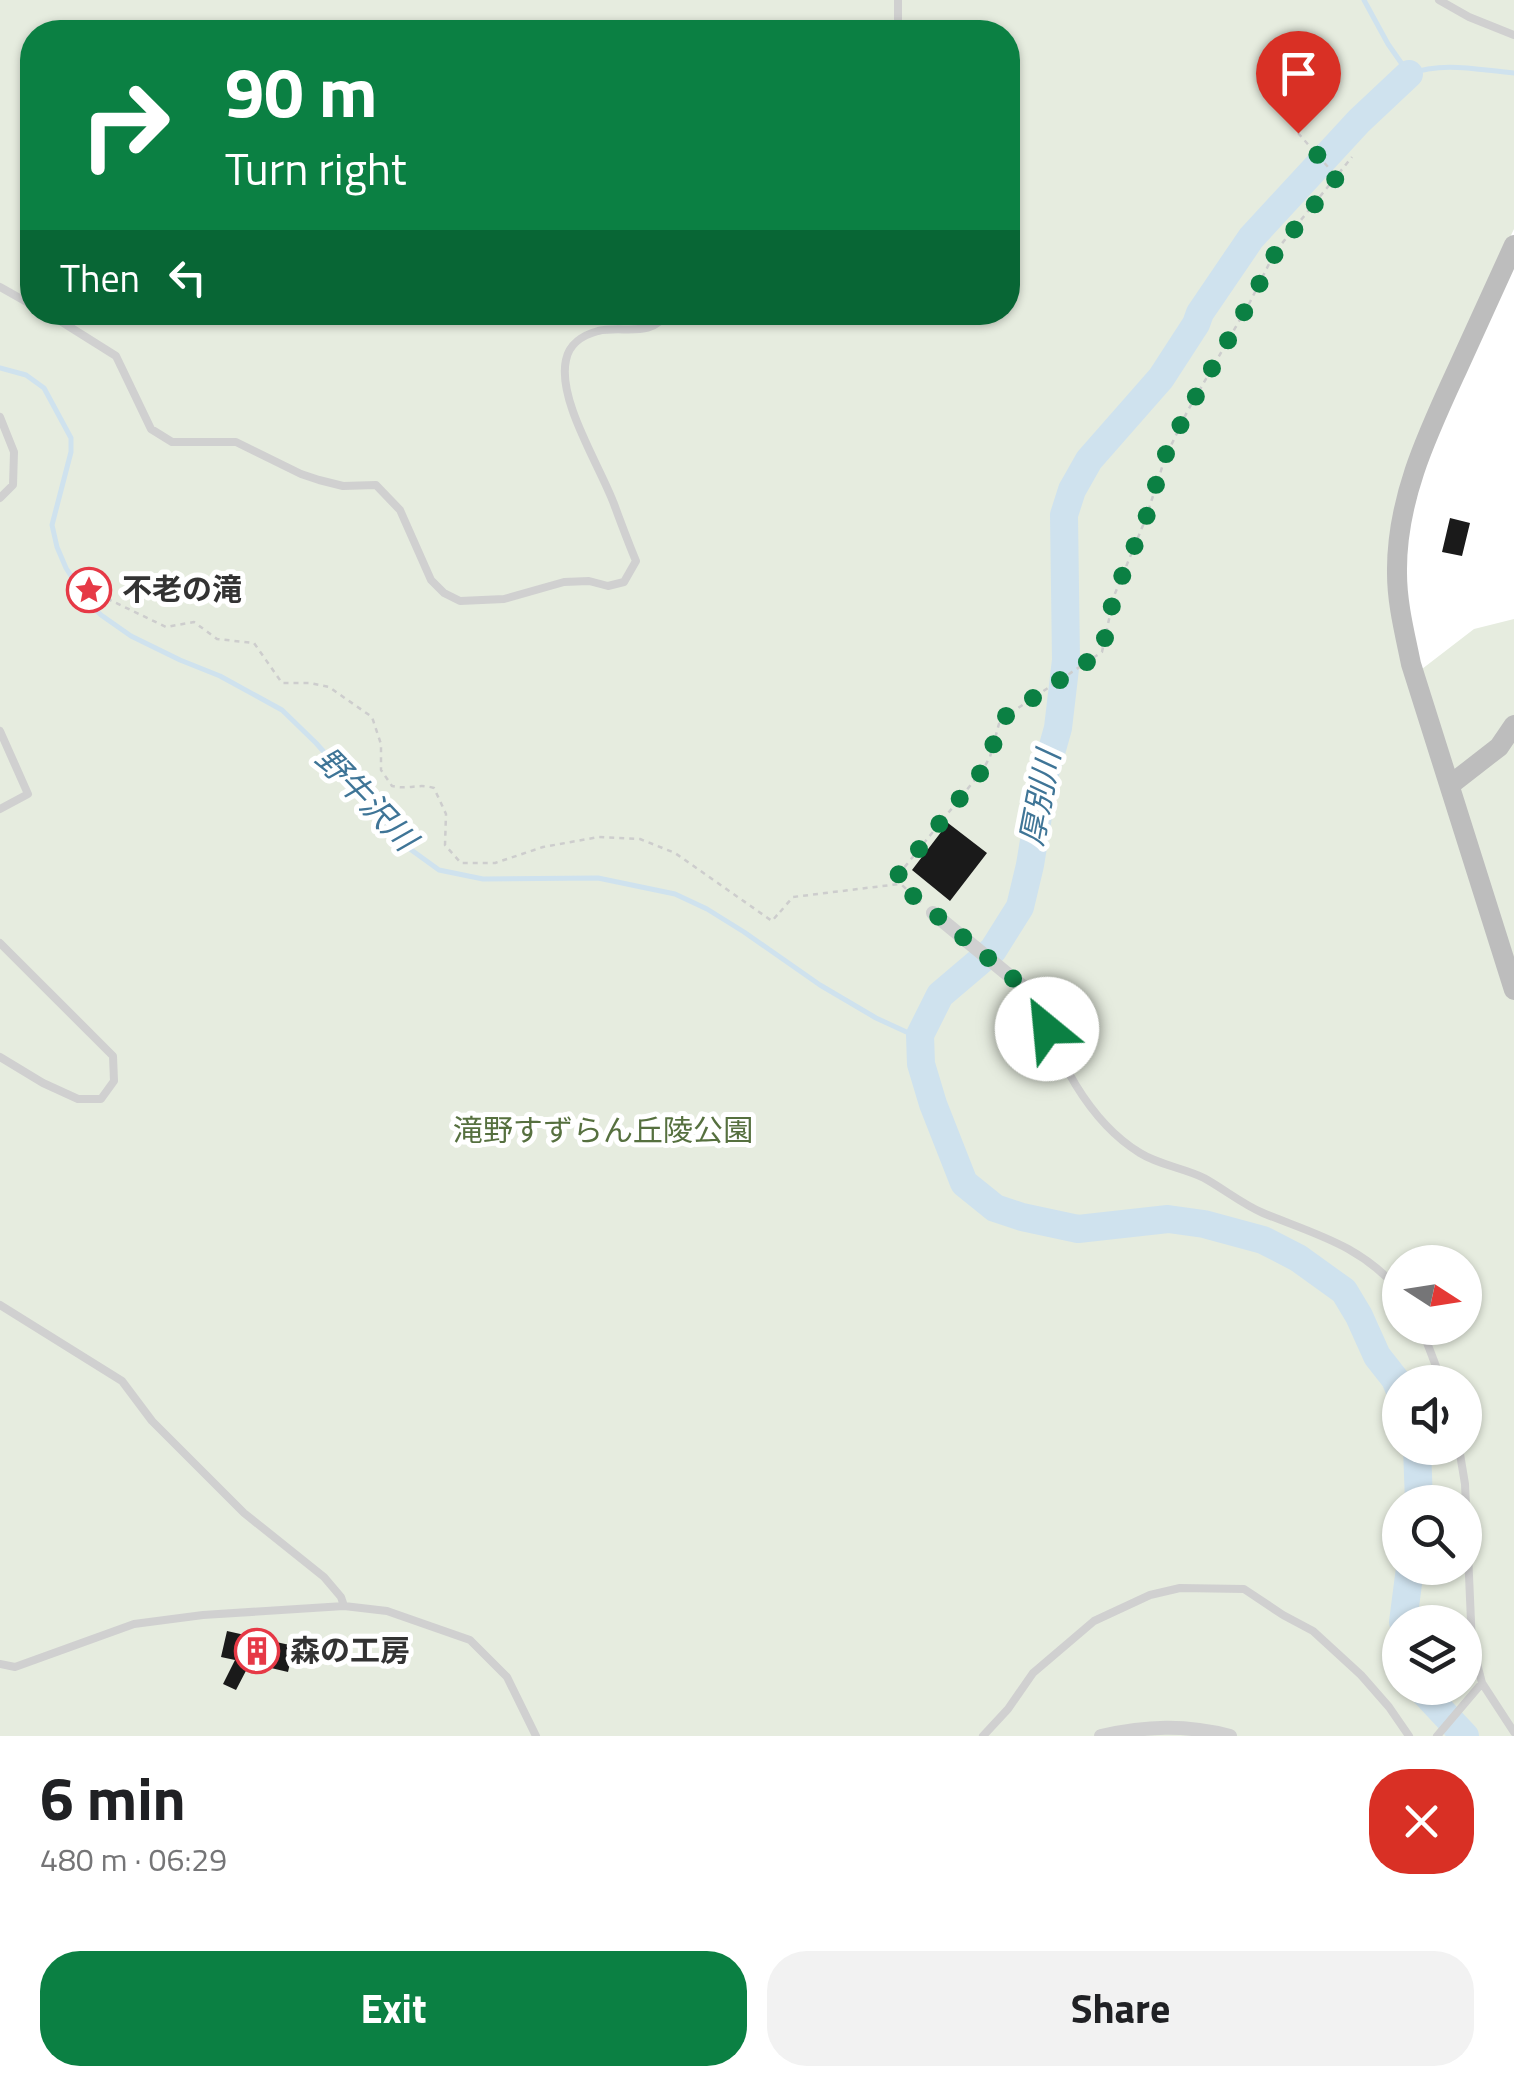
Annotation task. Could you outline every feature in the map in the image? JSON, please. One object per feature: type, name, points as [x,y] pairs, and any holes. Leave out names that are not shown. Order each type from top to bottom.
[{"type":"main road","points":[[1514,245],[1413,472],[1401,522],[1396,574],[1411,664],[1514,990]]},
{"type":"main road","points":[[1450,785],[1499,747],[1514,726]]},
{"type":"street","points":[[934,912],[1039,997]]},
{"type":"street","points":[[1101,1736],[1169,1726],[1230,1736]]},
{"type":"lane","points":[[1439,0],[1482,24],[1514,35]]},
{"type":"lane","points":[[67,325],[116,356],[151,429],[172,442],[236,442],[319,480],[343,486],[376,485],[400,510],[430,580],[460,601],[504,599],[564,582],[608,586],[624,582],[636,561],[577,422],[564,380],[566,359],[573,344],[596,332],[656,325]]},
{"type":"lane","points":[[0,417],[14,452],[13,485],[0,498]]},
{"type":"lane","points":[[0,731],[28,794],[0,809]]},
{"type":"lane","points":[[0,943],[113,1056],[114,1080],[101,1099],[78,1100],[0,1057]]},
{"type":"lane","points":[[1039,997],[1047,1029],[1080,1090],[1106,1126],[1127,1144],[1142,1155],[1200,1176],[1260,1212],[1299,1225],[1362,1256],[1382,1270]]},
{"type":"lane","points":[[0,1304],[122,1381],[152,1420],[244,1513],[324,1577],[344,1606]]},
{"type":"lane","points":[[1462,1465],[1471,1605]]},
{"type":"lane","points":[[983,1736],[1033,1673],[1094,1622],[1150,1594],[1180,1588],[1244,1589],[1313,1631],[1361,1676],[1409,1736]]},
{"type":"lane","points":[[0,1664],[15,1667],[134,1624],[344,1606],[387,1610],[470,1640],[508,1677],[536,1736]]},
{"type":"lane","points":[[1482,1684],[1514,1732]]},
{"type":"lane","points":[[1438,1736],[1464,1705]]},
{"type":"path","points":[[1298,133],[1337,177]]},
{"type":"path","points":[[934,912],[894,880],[982,771],[1000,720],[1102,652],[1114,596],[1146,518],[1164,458],[1187,412],[1276,252],[1352,158]]},
{"type":"path","points":[[89,590],[166,627],[194,622],[217,639],[254,643],[282,683],[329,686],[372,717],[382,744],[381,770],[392,786],[407,790],[423,784],[434,788],[446,814],[445,846],[460,863],[495,863],[543,847],[599,837],[640,840],[675,853],[772,921],[793,897],[900,884]]},
{"type":"green space","name":"滝野すずらん丘陵公園","points":[[0,0],[1514,0],[1514,229],[1467,326],[1401,515],[1391,611],[1422,669],[1474,629],[1514,619],[1514,1736],[0,1736]]},
{"type":"building","points":[[1450,518],[1470,523],[1462,556],[1442,552]]},
{"type":"building","points":[[948,823],[987,853],[950,901],[912,870]]},
{"type":"building","name":"森の工房","points":[[227,1631],[294,1646],[288,1672],[250,1663],[236,1690],[223,1684],[235,1660],[221,1657]]},
{"type":"waterway","name":"厚別川","points":[[1364,0],[1409,74],[1448,67],[1514,73]]},
{"type":"waterway","name":"厚別川","points":[[1384,1365],[1344,1291],[1298,1258],[1263,1240],[1168,1219],[1078,1229],[995,1208],[964,1183],[921,1064],[920,1035],[940,995],[993,950],[1020,907],[1045,774],[1058,728],[1066,660],[1064,515],[1072,490],[1089,460],[1161,378],[1251,238],[1359,121],[1409,74]]},
{"type":"waterway","name":"野牛沢川","points":[[0,368],[26,375],[44,388],[71,438],[52,525],[66,568],[87,601],[131,636],[220,676],[282,710],[410,849],[439,870],[483,879],[598,878],[675,894],[707,909],[876,1018],[920,1035]]},
{"type":"waterway","name":"厚別川","points":[[1418,1465],[1418,1485]]},
{"type":"waterway","name":"厚別川","points":[[1405,1605],[1408,1585]]},
{"type":"waterway","name":"厚別川","points":[[1436,1705],[1465,1736]]},
{"type":"place","name":"不老の滝","points":[[89,590]]},
{"type":"place","name":"森の工房","points":[[257,1651]]},
{"type":"route","points":[[1047,1029],[1039,997],[894,880],[982,771],[1000,720],[1102,652],[1114,596],[1146,518],[1164,458],[1276,252],[1337,177],[1298,133]]}]
